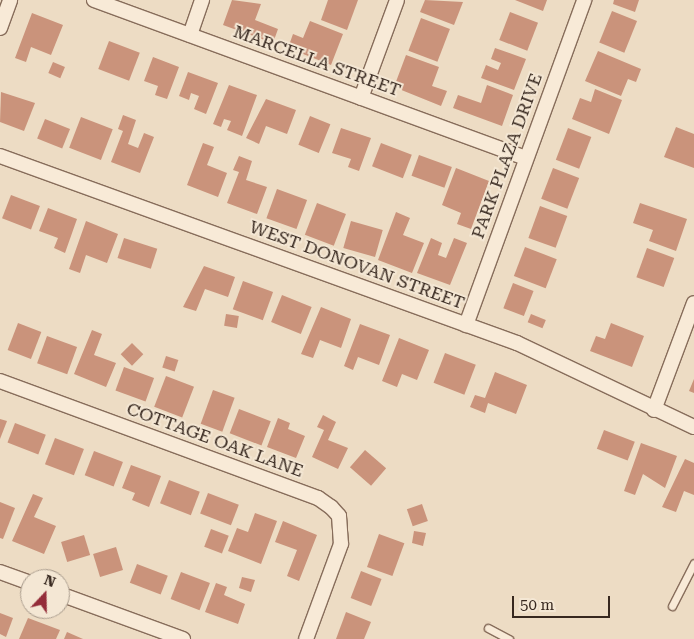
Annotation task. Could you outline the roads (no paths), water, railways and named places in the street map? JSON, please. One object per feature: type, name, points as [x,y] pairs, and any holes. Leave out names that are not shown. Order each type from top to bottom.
[{"type":"street","points":[[0,28],[10,0]]},
{"type":"street","name":"MARCELLA STREET","points":[[94,0],[526,158]]},
{"type":"street","points":[[190,35],[202,0]]},
{"type":"street","points":[[361,98],[397,0]]},
{"type":"street","name":"PARK PLAZA DRIVE","points":[[466,325],[584,0]]},
{"type":"street","name":"WEST DONOVAN STREET","points":[[0,156],[569,364],[654,410],[694,426]]},
{"type":"street","points":[[654,410],[694,303]]},
{"type":"street","name":"COTTAGE OAK LANE","points":[[0,381],[318,498],[339,516],[342,529],[306,639]]},
{"type":"street","points":[[0,572],[20,579]]},
{"type":"street","points":[[70,598],[182,639]]},
{"type":"lane","points":[[672,606],[694,563]]},
{"type":"lane","points":[[488,628],[509,639]]}]
